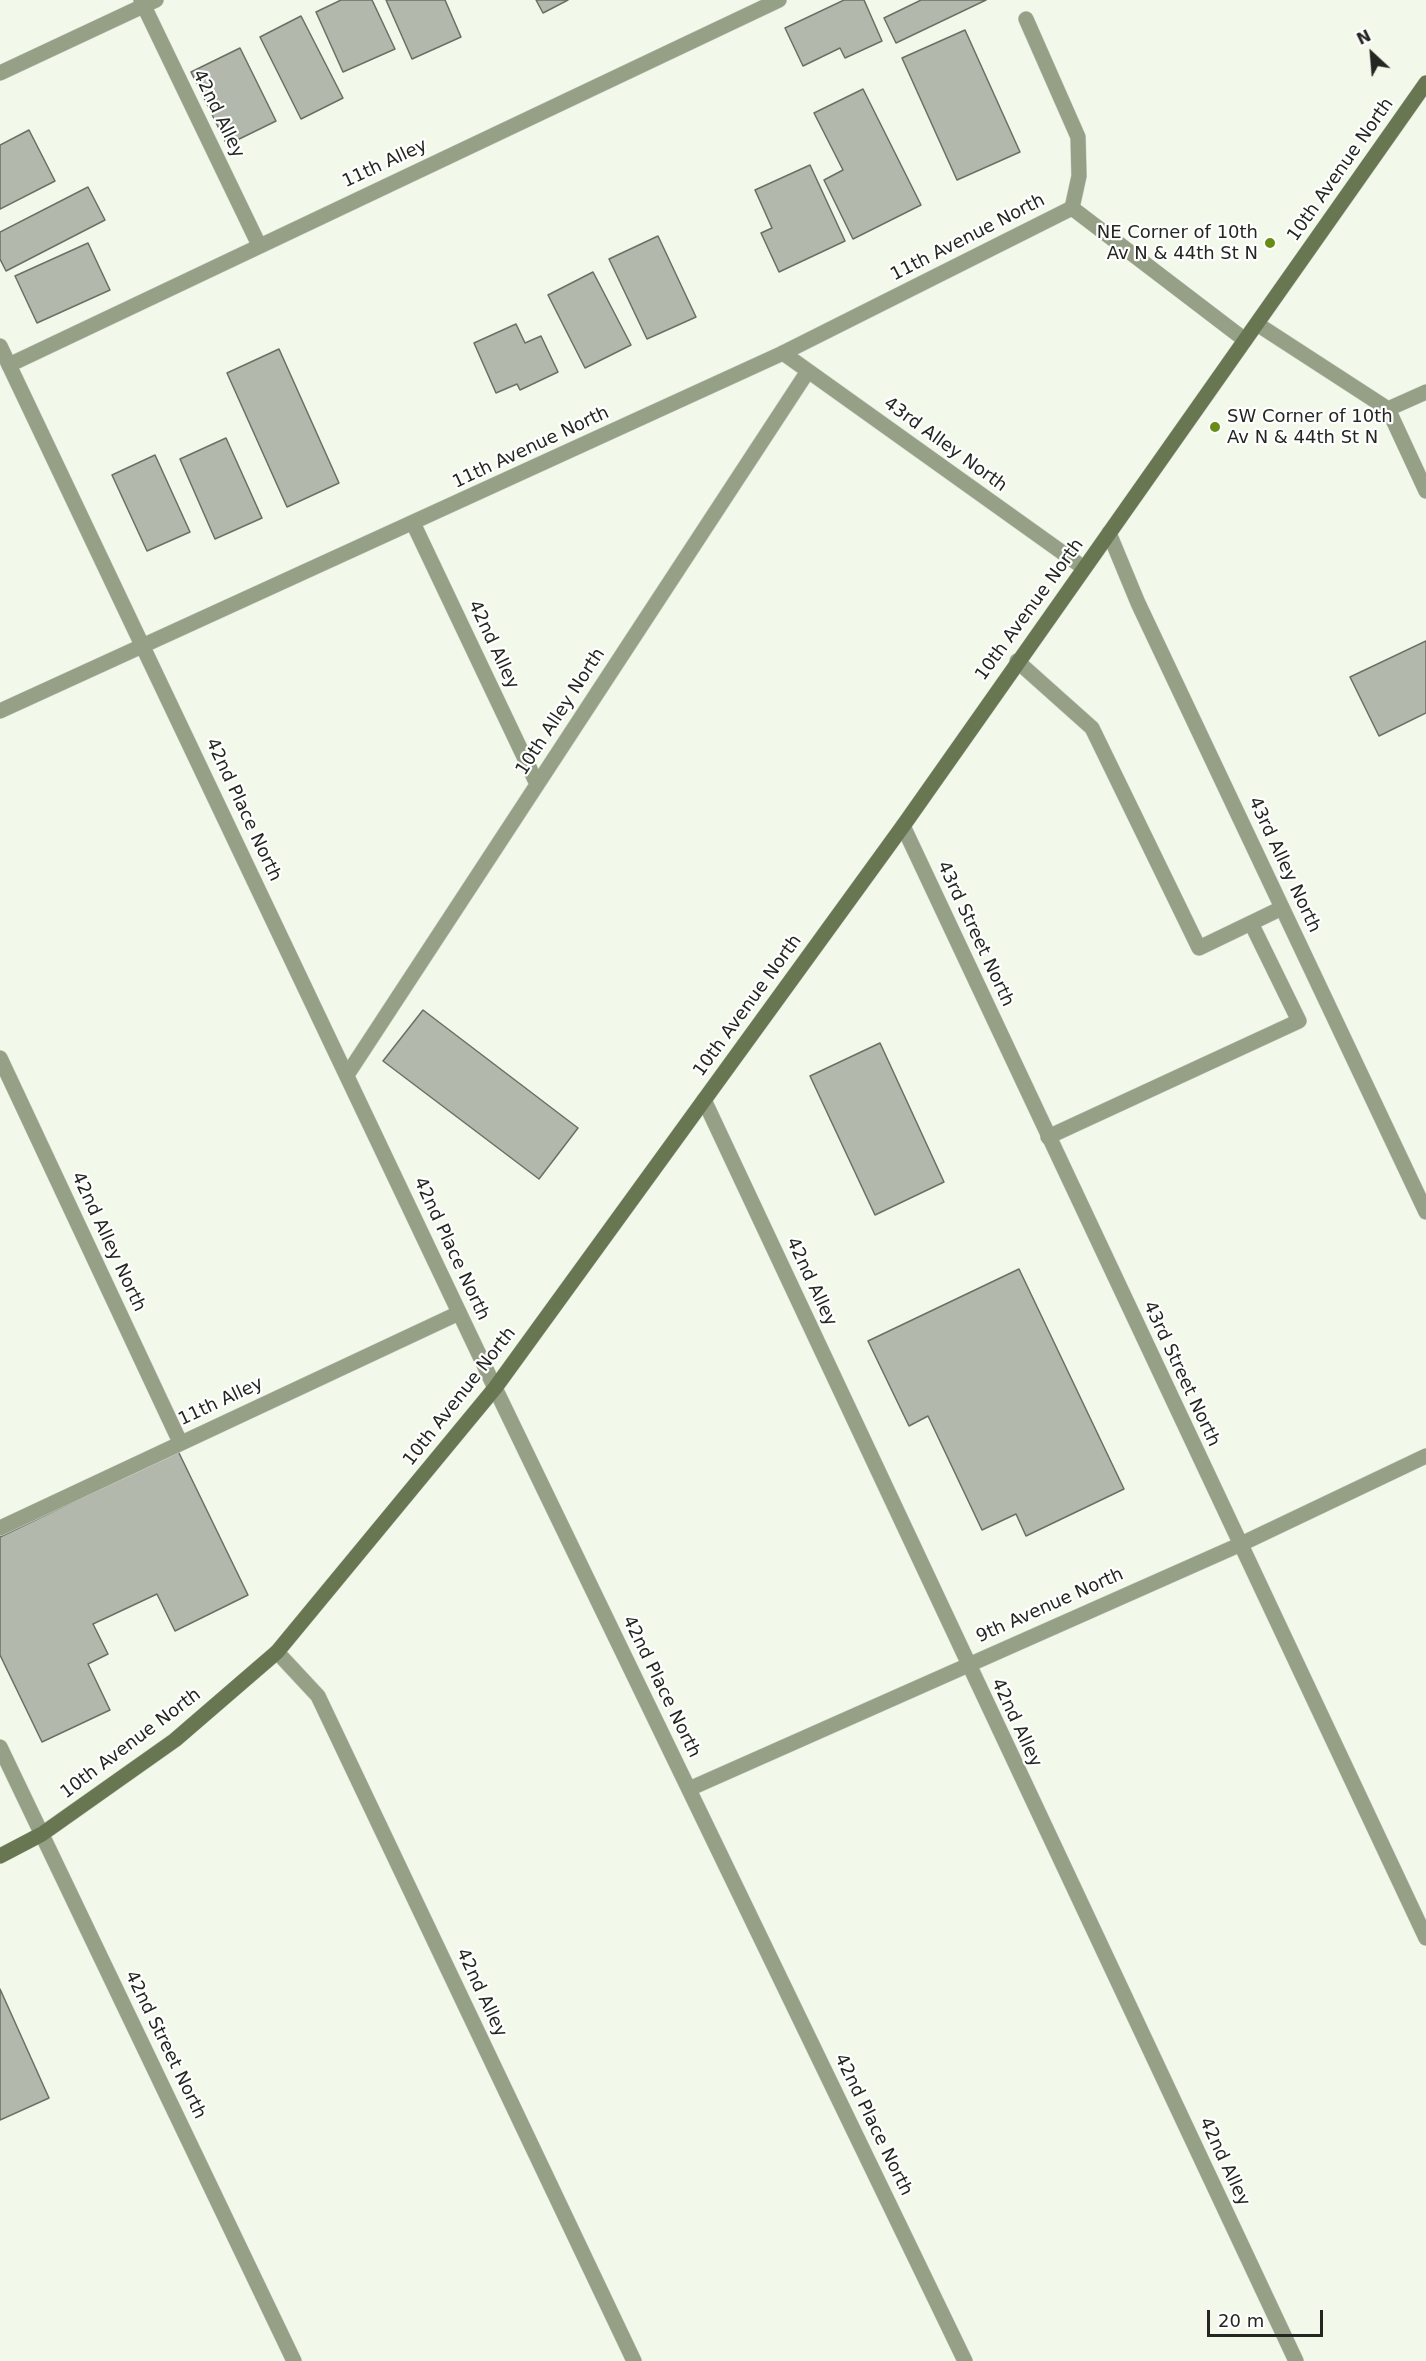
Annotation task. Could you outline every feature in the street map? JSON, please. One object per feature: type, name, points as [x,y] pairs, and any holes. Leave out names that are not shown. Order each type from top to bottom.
[{"type":"street","name":"11th Alley","points":[[9,365],[779,0]]},
{"type":"street","name":"42nd Alley","points":[[147,2],[259,245]]},
{"type":"street","points":[[0,73],[147,2]]},
{"type":"street","points":[[1026,19],[1078,137],[1079,176],[1072,208],[1245,340]]},
{"type":"street","name":"10th Avenue North","points":[[0,1856],[42,1834],[175,1740],[277,1652],[495,1388],[903,826],[1426,83]]},
{"type":"street","name":"11th Avenue North","points":[[0,711],[783,353],[1072,208]]},
{"type":"street","points":[[1257,324],[1388,409],[1426,491]]},
{"type":"street","name":"42nd Place North","points":[[0,346],[459,1313],[965,2361]]},
{"type":"street","name":"43rd Alley North","points":[[783,353],[1084,568]]},
{"type":"street","name":"10th Alley North","points":[[347,1075],[808,371]]},
{"type":"street","points":[[1388,409],[1426,392]]},
{"type":"street","name":"42nd Alley","points":[[413,523],[537,784]]},
{"type":"street","name":"43rd Alley North","points":[[1109,533],[1138,603],[1426,1212]]},
{"type":"street","points":[[1017,661],[1092,728],[1199,948],[1282,908]]},
{"type":"street","name":"43rd Street North","points":[[903,826],[1239,1545],[1426,1938]]},
{"type":"street","points":[[1048,1137],[1299,1021],[1251,923]]},
{"type":"street","name":"42nd Alley North","points":[[0,1058],[180,1442]]},
{"type":"street","name":"42nd Alley","points":[[704,1100],[1296,2361]]},
{"type":"street","name":"11th Alley","points":[[0,1528],[459,1313]]},
{"type":"street","name":"9th Avenue North","points":[[689,1789],[1239,1545],[1426,1456]]},
{"type":"street","name":"42nd Alley","points":[[277,1652],[318,1696],[634,2361]]},
{"type":"street","name":"42nd Street North","points":[[0,1747],[294,2361]]},
{"type":"building","points":[[341,0],[372,0],[395,49],[343,72],[316,12]]},
{"type":"building","points":[[386,0],[445,0],[461,37],[412,59]]},
{"type":"building","points":[[536,0],[568,0],[543,13]]},
{"type":"building","points":[[844,0],[864,0],[882,41],[845,58],[840,48],[803,66],[785,28]]},
{"type":"building","points":[[921,0],[986,0],[896,43],[884,18]]},
{"type":"building","points":[[301,16],[343,98],[301,119],[260,37]]},
{"type":"building","points":[[965,30],[1020,152],[957,180],[902,58]]},
{"type":"building","points":[[240,48],[276,121],[227,145],[191,72]]},
{"type":"building","points":[[863,89],[921,205],[853,239],[824,180],[843,170],[814,113]]},
{"type":"building","points":[[29,130],[55,181],[0,209],[0,145]]},
{"type":"building","points":[[810,165],[845,241],[779,272],[761,233],[772,228],[755,190]]},
{"type":"building","points":[[88,187],[105,220],[6,271],[0,259],[0,232]]},
{"type":"building","points":[[658,236],[696,317],[647,339],[609,259]]},
{"type":"building","points":[[88,243],[110,290],[37,323],[15,276]]},
{"type":"building","points":[[593,272],[631,345],[585,368],[548,295]]},
{"type":"building","points":[[516,324],[525,343],[541,336],[558,372],[520,390],[517,384],[496,393],[474,343]]},
{"type":"building","points":[[279,349],[339,483],[287,507],[227,373]]},
{"type":"building","points":[[226,438],[262,518],[215,539],[180,459]]},
{"type":"building","points":[[155,455],[190,532],[147,551],[112,475]]},
{"type":"building","points":[[1426,641],[1426,713],[1379,736],[1350,677]]},
{"type":"building","points":[[423,1010],[578,1128],[539,1179],[383,1061]]},
{"type":"building","points":[[880,1043],[944,1182],[875,1215],[810,1076]]},
{"type":"building","points":[[1019,1269],[1124,1489],[1026,1536],[1016,1514],[982,1530],[928,1416],[909,1426],[868,1341]]},
{"type":"building","points":[[178,1451],[248,1595],[175,1631],[157,1594],[93,1624],[108,1654],[88,1664],[110,1710],[42,1742],[0,1655],[0,1537]]},
{"type":"building","points":[[0,1989],[49,2098],[0,2120]]},
{"type":"place","name":"NE Corner of 10th Av N & 44th St N","points":[[1270,243]]},
{"type":"place","name":"SW Corner of 10th Av N & 44th St N","points":[[1215,427]]}]
